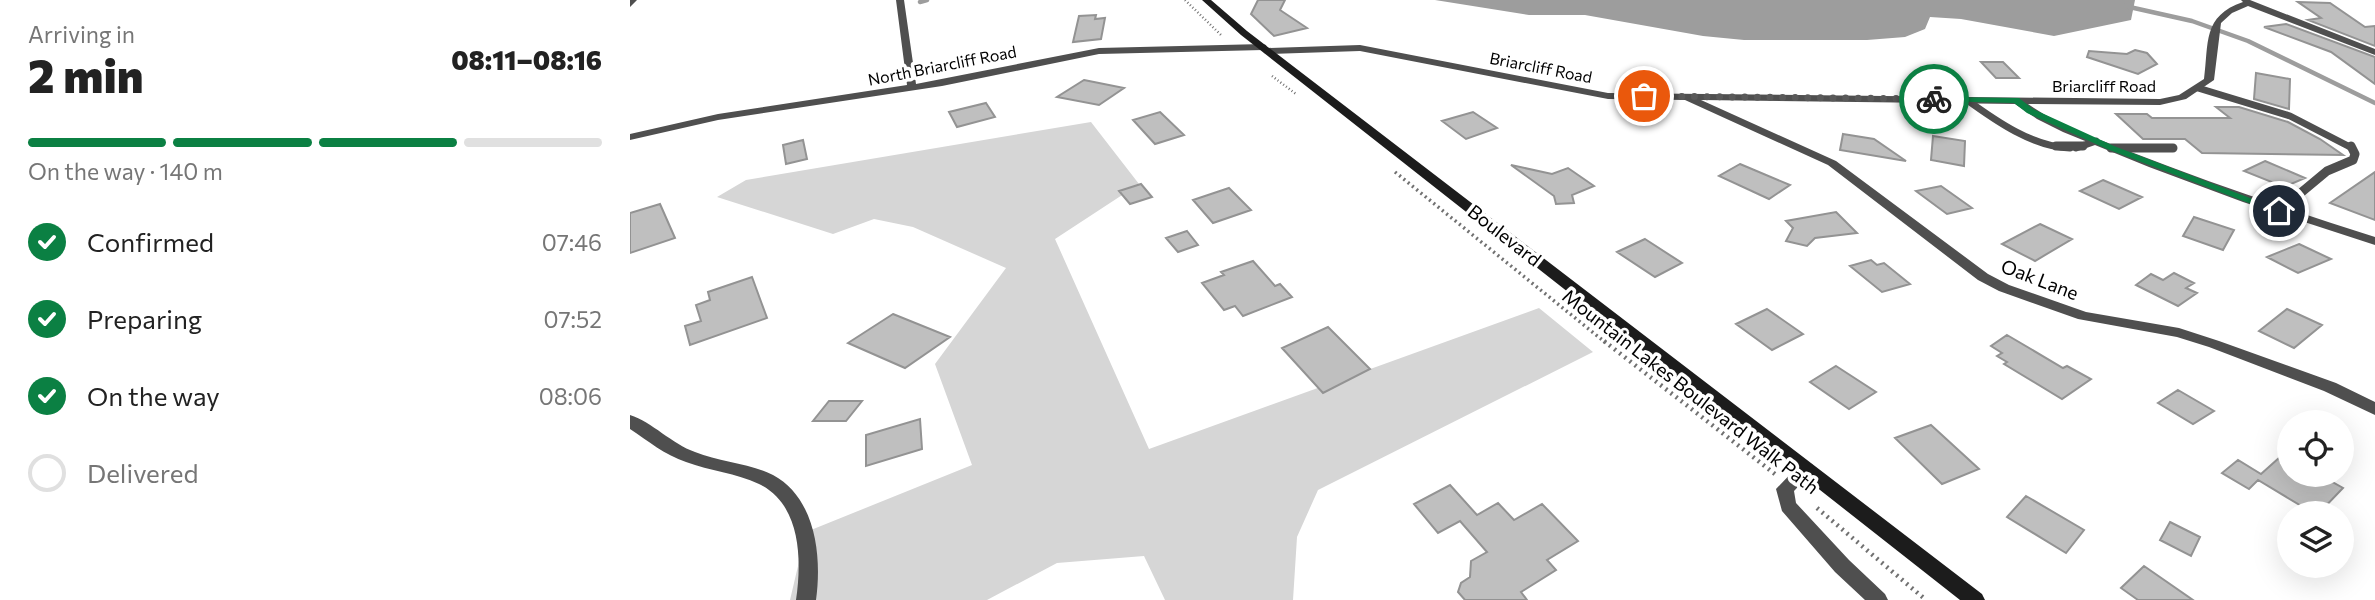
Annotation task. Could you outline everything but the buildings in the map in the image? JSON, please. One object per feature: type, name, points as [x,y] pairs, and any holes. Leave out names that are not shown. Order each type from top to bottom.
[{"type":"main road","name":"Boulevard","points":[[1206,0],[1265,49],[1975,600]]},
{"type":"street","points":[[630,4],[634,0]]},
{"type":"street","points":[[900,0],[912,88]]},
{"type":"street","points":[[2198,88],[2209,80],[2215,30],[2219,19],[2247,1],[2375,52]]},
{"type":"street","name":"Briarcliff Road","points":[[1265,49],[1360,48],[1586,93],[1685,97],[2160,102],[2182,97],[2198,88]]},
{"type":"street","name":"North Briarcliff Road","points":[[630,137],[718,117],[912,88],[1099,51],[1265,49]]},
{"type":"street","name":"Oak Lane","points":[[1685,97],[1832,163],[1983,277],[2004,288],[2083,316],[2179,332],[2330,387],[2375,409]]},
{"type":"street","points":[[2017,100],[2030,111],[2111,148],[2279,211],[2375,241]]},
{"type":"street","points":[[630,421],[680,453],[769,481],[792,504],[805,535],[808,587],[806,600]]},
{"type":"street","points":[[1806,469],[1784,489],[1788,506],[1842,566],[1878,600]]},
{"type":"lane","points":[[2198,88],[2290,116],[2351,146],[2356,154],[2353,160],[2327,171],[2279,211]]},
{"type":"lane","points":[[1967,100],[1993,118],[2054,146],[2076,148],[2096,141]]},
{"type":"lane","points":[[2111,148],[2173,148]]},
{"type":"path","points":[[1185,0],[1222,37]]},
{"type":"path","points":[[1272,76],[1304,100]]},
{"type":"path","name":"Mountain Lakes Boulevard Walk Path","points":[[1388,166],[1551,300],[1789,485],[1926,600]]},
{"type":"shaded area","points":[[1435,0],[2135,0],[2131,20],[2054,36],[1961,19],[1930,17],[1925,29],[1905,37],[1867,40],[1744,40],[1703,36],[1585,15],[1529,15]]},
{"type":"shaded area","points":[[1091,122],[1139,184],[1055,239],[1149,449],[1539,308],[1593,352],[1318,490],[1297,537],[1293,600],[1165,600],[1144,556],[1057,563],[987,600],[790,600],[806,532],[972,465],[935,364],[1006,268],[913,227],[874,219],[833,234],[717,197],[746,180]]},
{"type":"waterway","points":[[920,2],[927,0]]},
{"type":"waterway","points":[[2125,6],[2192,21],[2248,41],[2375,103]]},
{"type":"way so far","points":[[1644,96],[1934,99]]},
{"type":"route","points":[[1934,99],[2017,100],[2030,111],[2111,148],[2279,211]]}]
